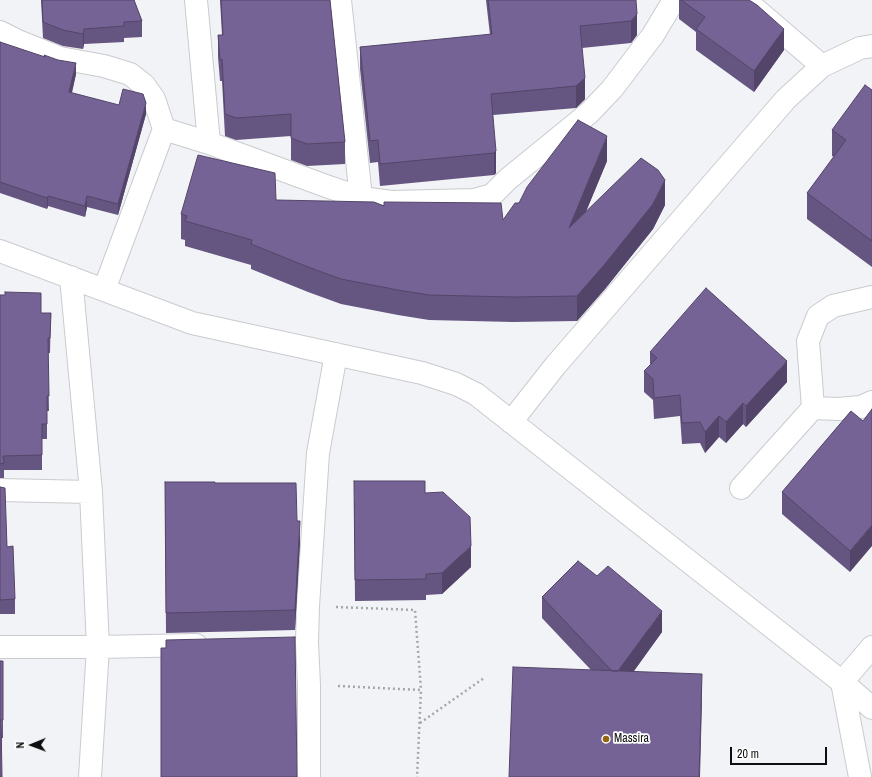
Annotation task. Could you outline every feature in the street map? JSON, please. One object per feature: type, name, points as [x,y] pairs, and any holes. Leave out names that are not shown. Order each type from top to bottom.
[{"type":"street","points":[[197,0],[209,143]]},
{"type":"street","points":[[340,0],[361,198]]},
{"type":"street","points":[[164,129],[209,143],[361,198],[392,202],[474,200],[492,195],[508,179],[589,113],[612,89],[653,36],[674,0]]},
{"type":"street","points":[[745,0],[822,66]]},
{"type":"street","points":[[0,32],[20,42],[60,58],[104,66],[130,74],[144,85],[154,98],[164,129],[104,290]]},
{"type":"street","points":[[511,422],[555,366],[786,98],[822,66],[860,48],[872,46]]},
{"type":"street","points":[[0,251],[192,323],[422,373],[456,384],[476,394],[842,682],[872,708]]},
{"type":"street","points":[[71,277],[91,492],[98,648],[90,777]]},
{"type":"street","points":[[741,488],[812,408],[808,341],[818,316],[833,306],[872,297]]},
{"type":"street","points":[[309,777],[309,685],[307,642],[308,606],[318,452],[336,354]]},
{"type":"street","points":[[812,408],[838,409],[861,407],[872,402]]},
{"type":"street","points":[[0,490],[91,492]]},
{"type":"street","points":[[284,643],[307,642]]},
{"type":"street","points":[[0,647],[98,648],[214,645]]},
{"type":"street","points":[[842,682],[872,647]]},
{"type":"street","points":[[842,682],[860,777]]},
{"type":"path","points":[[308,606],[415,610],[421,690],[416,777]]},
{"type":"path","points":[[419,723],[484,678]]},
{"type":"path","points":[[309,685],[421,690]]},
{"type":"building","points":[[42,0],[134,0],[142,21],[124,22],[124,26],[84,29],[83,34],[63,30],[43,22]]},
{"type":"building","points":[[221,0],[330,0],[345,142],[307,144],[291,138],[291,114],[236,118],[225,114],[222,59],[220,60],[218,35],[223,35]]},
{"type":"building","points":[[488,0],[636,0],[637,14],[631,21],[580,26],[585,78],[576,86],[491,94],[496,151],[494,153],[380,164],[378,140],[370,141],[360,47],[492,34]]},
{"type":"building","points":[[681,0],[749,0],[757,5],[784,29],[754,71],[696,29],[705,17]]},
{"type":"building","points":[[0,42],[45,57],[44,55],[58,60],[76,63],[69,92],[119,105],[123,89],[143,94],[146,103],[118,204],[87,196],[85,206],[48,196],[47,198],[0,182]]},
{"type":"building","points":[[865,85],[872,90],[872,241],[807,193],[846,140],[832,130]]},
{"type":"building","points":[[578,120],[607,136],[569,228],[641,158],[658,170],[665,180],[653,204],[605,264],[577,296],[513,297],[429,295],[341,279],[251,244],[252,240],[185,221],[187,216],[181,214],[198,155],[275,173],[276,200],[374,202],[384,206],[384,202],[501,203],[503,220],[515,203],[519,203],[527,187]]},
{"type":"building","points":[[706,288],[787,361],[746,406],[743,403],[726,422],[719,416],[705,432],[700,422],[682,423],[680,395],[654,398],[653,379],[644,371],[657,358],[650,352]]},
{"type":"building","points":[[5,292],[41,293],[41,313],[51,313],[50,338],[48,338],[49,396],[47,396],[47,424],[42,424],[42,455],[3,456],[4,463],[0,464],[0,295],[5,295]]},
{"type":"building","points":[[872,409],[872,525],[850,551],[782,492],[851,411],[863,421]]},
{"type":"building","points":[[354,481],[425,481],[425,493],[443,492],[470,517],[471,546],[442,573],[426,574],[426,579],[355,580]]},
{"type":"building","points":[[165,482],[296,483],[297,521],[300,521],[295,610],[166,613]]},
{"type":"building","points":[[0,487],[5,488],[7,547],[13,546],[15,599],[0,600]]},
{"type":"building","points":[[578,561],[597,576],[608,566],[662,611],[618,671],[612,671],[542,597]]},
{"type":"building","points":[[295,637],[297,777],[161,777],[161,648],[166,648],[166,640]]},
{"type":"building","points":[[0,661],[3,661],[3,720],[1,720],[2,777],[0,777]]},
{"type":"building","name":"Massira","points":[[513,667],[702,674],[699,777],[509,777]]},
{"type":"place","name":"Massira","points":[[606,739]]}]
